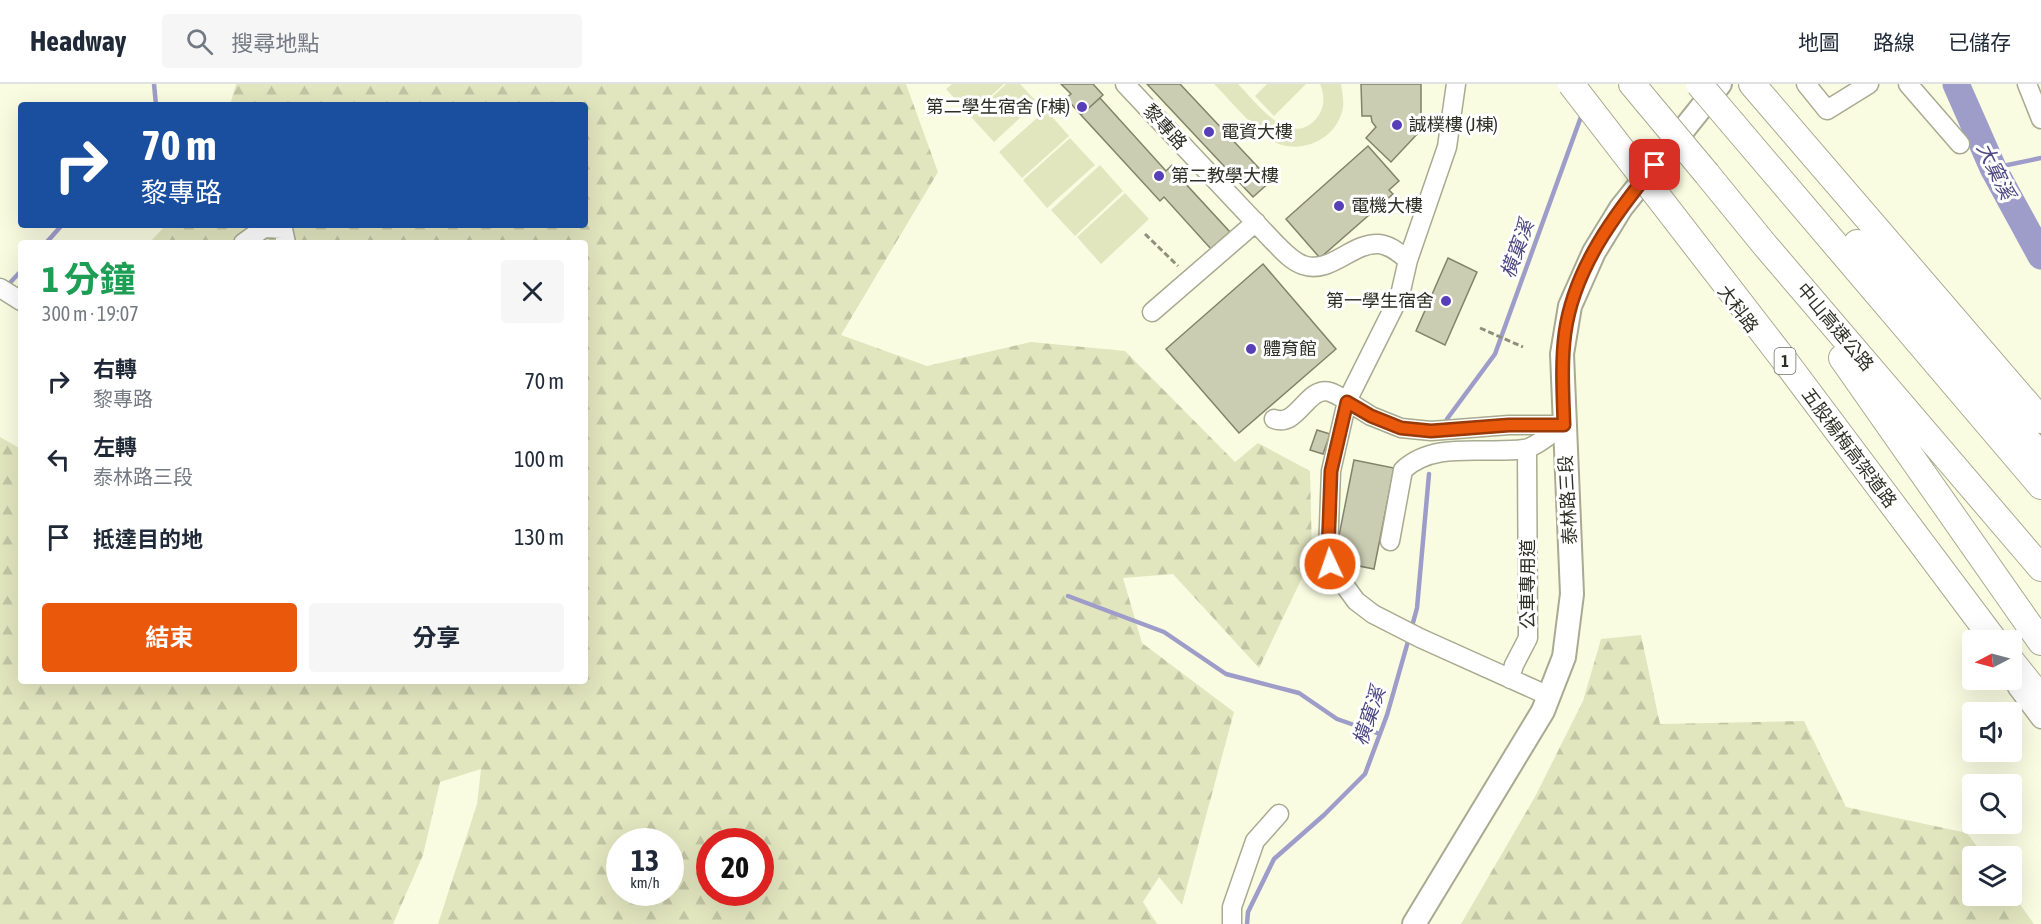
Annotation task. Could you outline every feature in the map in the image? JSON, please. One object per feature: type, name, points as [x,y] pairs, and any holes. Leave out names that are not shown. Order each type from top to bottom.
[{"type":"highway","name":"五股楊梅高架道路","points":[[1571,84],[1785,361],[1987,630]]},
{"type":"highway","points":[[1700,84],[1739,118],[2037,442]]},
{"type":"highway","points":[[1720,84],[1739,118],[2041,486]]},
{"type":"highway","points":[[1752,84],[2037,442]]},
{"type":"highway","name":"中山高速公路","points":[[1640,93],[1764,244],[2041,568]]},
{"type":"highway","points":[[1764,244],[2041,642]]},
{"type":"highway","points":[[2022,674],[2041,698]]},
{"type":"main road","name":"泰林路三段","points":[[1414,924],[1543,711],[1564,657],[1572,594],[1563,354],[1570,306],[1581,277],[1607,228],[1720,84]]},
{"type":"street","name":"黎專路","points":[[1125,84],[1288,256],[1301,264],[1313,267],[1365,246],[1379,244],[1392,248],[1408,260]]},
{"type":"street","points":[[1456,84],[1447,147],[1408,260],[1400,295],[1347,402],[1331,471],[1328,552],[1330,564],[1356,601],[1391,624],[1550,696]]},
{"type":"street","name":"大科路","points":[[1567,84],[1642,181],[1976,630]]},
{"type":"street","points":[[1806,84],[1827,110],[1869,84]]},
{"type":"street","points":[[1908,84],[1960,144]]},
{"type":"street","points":[[2027,84],[2041,119]]},
{"type":"street","points":[[1152,312],[1256,222]]},
{"type":"street","points":[[247,240],[264,228],[284,229],[286,240]]},
{"type":"street","points":[[0,288],[18,299]]},
{"type":"street","points":[[1274,420],[1287,421],[1317,393],[1324,391],[1331,392],[1371,416],[1401,428],[1431,431],[1509,425],[1564,425]]},
{"type":"street","points":[[1390,541],[1403,470],[1410,464],[1427,455],[1527,449],[1564,425]]},
{"type":"street","name":"公車專用道","points":[[1510,679],[1514,665],[1528,638],[1527,449]]},
{"type":"street","points":[[2020,690],[2041,719]]},
{"type":"street","points":[[1232,924],[1232,907],[1256,841],[1279,814]]},
{"type":"path","points":[[1146,234],[1178,266]]},
{"type":"path","points":[[1480,328],[1522,347]]},
{"type":"green space","points":[[236,84],[906,84],[938,172],[841,335],[927,366],[1031,342],[1125,351],[1235,462],[1258,443],[1310,471],[1312,557],[1259,668],[1173,574],[1123,578],[1142,643],[1234,712],[1182,905],[1159,877],[1143,902],[1157,924],[438,924],[477,804],[481,769],[440,782],[423,855],[393,924],[0,924],[0,437],[18,447],[18,684],[588,684],[588,240],[152,240],[163,228],[588,228],[588,102],[231,102]]},
{"type":"green space","points":[[952,84],[1004,84],[970,115],[946,89]]},
{"type":"green space","points":[[1006,84],[1020,84],[1037,102],[994,142],[971,117]]},
{"type":"green space","points":[[1214,84],[1238,84],[1274,120],[1295,129],[1306,127],[1319,115],[1323,102],[1320,84],[1341,84],[1343,107],[1340,119],[1325,136],[1304,146],[1293,147],[1271,140],[1257,129]]},
{"type":"green space","points":[[1267,84],[1306,84],[1274,116],[1255,96]]},
{"type":"green space","points":[[1046,110],[1069,136],[1022,178],[999,152]]},
{"type":"green space","points":[[1070,138],[1095,165],[1047,208],[1023,180]]},
{"type":"green space","points":[[1100,165],[1123,191],[1075,236],[1051,210]]},
{"type":"green space","points":[[1125,193],[1149,219],[1101,264],[1077,237]]},
{"type":"green space","points":[[1641,635],[1660,724],[1804,721],[1846,807],[1968,834],[1977,846],[1962,846],[1962,906],[2021,906],[2034,924],[1461,924],[1536,795],[1583,701],[1601,639]]},
{"type":"building","name":"第二學生宿舍 (F棟)","points":[[1061,84],[1093,84],[1103,95],[1081,115],[1066,98],[1071,94]]},
{"type":"building","name":"電資大樓","points":[[1147,84],[1180,84],[1271,181],[1253,197]]},
{"type":"building","name":"誠樸樓 (J棟)","points":[[1361,84],[1421,84],[1421,130],[1391,162],[1366,138],[1376,127],[1371,116],[1362,116]]},
{"type":"building","name":"第二教學大樓","points":[[1100,98],[1166,171],[1172,165],[1185,180],[1184,182],[1230,232],[1211,249],[1164,197],[1160,201],[1081,115]]},
{"type":"building","name":"電機大樓","points":[[1368,146],[1399,181],[1389,190],[1393,194],[1320,258],[1286,219]]},
{"type":"building","name":"第一學生宿舍","points":[[1448,258],[1477,272],[1445,345],[1416,331]]},
{"type":"building","name":"體育館","points":[[1263,264],[1336,349],[1239,433],[1166,349]]},
{"type":"building","points":[[1317,430],[1330,434],[1323,454],[1310,450]]},
{"type":"building","points":[[1354,460],[1394,468],[1374,569],[1334,561]]},
{"type":"waterway","points":[[154,84],[156,102]]},
{"type":"waterway","name":"大窠溪","points":[[1956,84],[1993,168],[2041,256]]},
{"type":"waterway","name":"橫窠溪","points":[[1447,419],[1495,354],[1582,114]]},
{"type":"waterway","points":[[1993,168],[2041,158]]},
{"type":"waterway","points":[[49,240],[59,228]]},
{"type":"waterway","points":[[6,287],[18,274]]},
{"type":"waterway","name":"橫窠溪","points":[[1411,630],[1417,608],[1429,474]]},
{"type":"waterway","points":[[1068,596],[1164,632],[1226,674],[1299,693],[1337,719],[1380,734]]},
{"type":"waterway","name":"橫窠溪","points":[[1247,924],[1248,912],[1274,859],[1324,815],[1365,774],[1387,715],[1409,638]]},
{"type":"place","name":"第二學生宿舍 (F棟)","points":[[1082,107]]},
{"type":"place","name":"誠樸樓 (J棟)","points":[[1397,125]]},
{"type":"place","name":"電資大樓","points":[[1209,132]]},
{"type":"place","name":"第二教學大樓","points":[[1159,176]]},
{"type":"place","name":"電機大樓","points":[[1339,206]]},
{"type":"place","name":"第一學生宿舍","points":[[1446,301]]},
{"type":"place","name":"體育館","points":[[1251,349]]},
{"type":"route","points":[[1330,564],[1328,552],[1331,471],[1347,402],[1371,416],[1401,428],[1431,431],[1509,425],[1564,425],[1563,354],[1570,306],[1581,277],[1607,228],[1655,165]]}]
